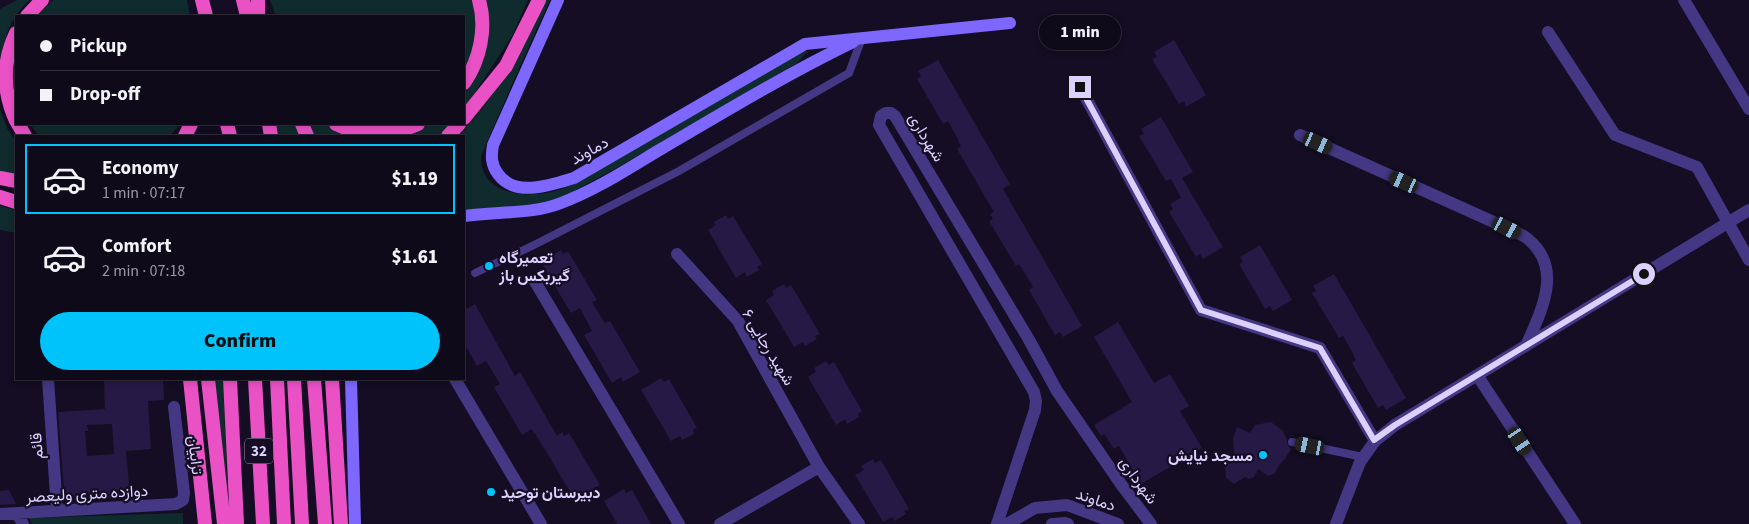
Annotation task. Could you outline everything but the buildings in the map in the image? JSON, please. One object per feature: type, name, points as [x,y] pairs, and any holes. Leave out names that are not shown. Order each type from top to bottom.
[{"type":"highway","points":[[28,15],[42,0]]},
{"type":"highway","points":[[197,0],[197,15]]},
{"type":"highway","points":[[202,0],[206,15]]},
{"type":"highway","points":[[243,0],[248,15]]},
{"type":"highway","points":[[252,0],[260,15]]},
{"type":"highway","points":[[258,0],[260,15]]},
{"type":"highway","points":[[465,81],[479,52],[482,22],[479,0]]},
{"type":"highway","points":[[465,117],[506,66],[539,0]]},
{"type":"highway","points":[[15,36],[6,66],[6,86],[9,105],[15,118]]},
{"type":"highway","points":[[339,125],[358,131],[376,133],[400,130],[415,125]]},
{"type":"highway","points":[[450,135],[458,125]]},
{"type":"highway","points":[[0,178],[15,181]]},
{"type":"highway","points":[[0,197],[15,202]]},
{"type":"highway","points":[[190,380],[205,524]]},
{"type":"highway","points":[[208,380],[224,524]]},
{"type":"highway","points":[[230,380],[237,524]]},
{"type":"highway","name":"32","points":[[255,380],[263,524]]},
{"type":"highway","points":[[277,380],[284,524]]},
{"type":"highway","points":[[294,380],[302,524]]},
{"type":"highway","points":[[314,380],[324,524]]},
{"type":"highway","points":[[332,380],[341,524]]},
{"type":"main road","name":"دماوند","points":[[558,0],[493,144],[491,155],[493,166],[506,184],[535,188],[574,178],[805,44],[1010,23]]},
{"type":"main road","name":"دماوند","points":[[465,216],[533,210],[561,204],[618,174],[810,63],[862,38]]},
{"type":"main road","points":[[350,380],[355,524]]},
{"type":"street","points":[[1684,0],[1749,109]]},
{"type":"street","points":[[1548,32],[1615,135],[1697,167],[1749,260]]},
{"type":"street","points":[[1080,87],[1201,310],[1320,348],[1374,440]]},
{"type":"street","name":"شهرداری","points":[[1036,401],[1034,392],[1010,348],[879,125],[880,119],[884,114],[891,113],[895,116],[1028,338],[1057,390],[1123,487],[1151,524]]},
{"type":"street","points":[[1300,135],[1528,238],[1542,256],[1548,279],[1545,302],[1526,346]]},
{"type":"street","points":[[1336,524],[1363,457],[1374,440],[1476,375],[1749,210]]},
{"type":"street","name":"شهید رجایی ۶","points":[[676,254],[738,321],[819,467],[859,524]]},
{"type":"street","points":[[534,280],[679,524]]},
{"type":"street","points":[[1010,348],[1028,338]]},
{"type":"street","points":[[1476,375],[1575,524]]},
{"type":"street","name":"قائم","points":[[48,380],[57,510]]},
{"type":"street","points":[[456,380],[541,524]]},
{"type":"street","points":[[996,524],[1035,410],[1036,401],[1057,390]]},
{"type":"street","name":"ترابیان","points":[[174,407],[184,493],[182,500],[176,504]]},
{"type":"street","points":[[720,524],[819,467]]},
{"type":"street","name":"دوازده متری ولیعصر","points":[[0,514],[20,518],[57,510],[176,504]]},
{"type":"street","name":"دماوند","points":[[1007,524],[1035,508],[1067,505],[1118,524]]},
{"type":"street","name":"دماوند","points":[[1052,524],[1068,524]]},
{"type":"lane","points":[[475,273],[679,171],[849,73],[862,38]]},
{"type":"lane","points":[[1292,442],[1363,457]]},
{"type":"green space","points":[[17,0],[30,0],[15,15],[4,42],[0,59],[0,9]]},
{"type":"green space","points":[[53,0],[187,0],[190,15],[39,15]]},
{"type":"green space","points":[[270,0],[473,0],[476,30],[465,71],[465,15],[276,15]]},
{"type":"green space","points":[[485,0],[528,0],[512,36],[465,107],[465,94],[476,77]]},
{"type":"green space","points":[[545,0],[550,0],[481,156],[483,169],[495,186],[516,193],[540,194],[573,185],[808,51],[797,63],[570,193],[548,202],[525,206],[465,211],[465,135],[460,135],[481,111],[508,72]]},
{"type":"green space","points":[[0,109],[7,128],[15,140],[15,176],[0,173]]},
{"type":"green space","points":[[31,125],[180,125],[170,135],[38,135]]},
{"type":"green space","points":[[275,125],[297,125],[301,135],[277,135]]},
{"type":"green space","points":[[308,125],[326,125],[353,135],[313,135]]},
{"type":"green space","points":[[429,125],[450,125],[439,135],[398,135],[419,130]]},
{"type":"green space","points":[[0,206],[15,210],[15,233],[0,230]]},
{"type":"green space","points":[[213,380],[223,380],[228,505]]},
{"type":"green space","points":[[183,513],[183,524],[32,524],[29,518]]},
{"type":"place","name":"تعمیرگاه گیربکس باز","points":[[489,266]]},
{"type":"place","name":"مسجد نیایش","points":[[1263,455]]},
{"type":"place","name":"دبیرستان توحید","points":[[491,492]]},
{"type":"route","points":[[1080,87],[1201,310],[1320,348],[1374,440],[1395,425],[1644,274]]}]
